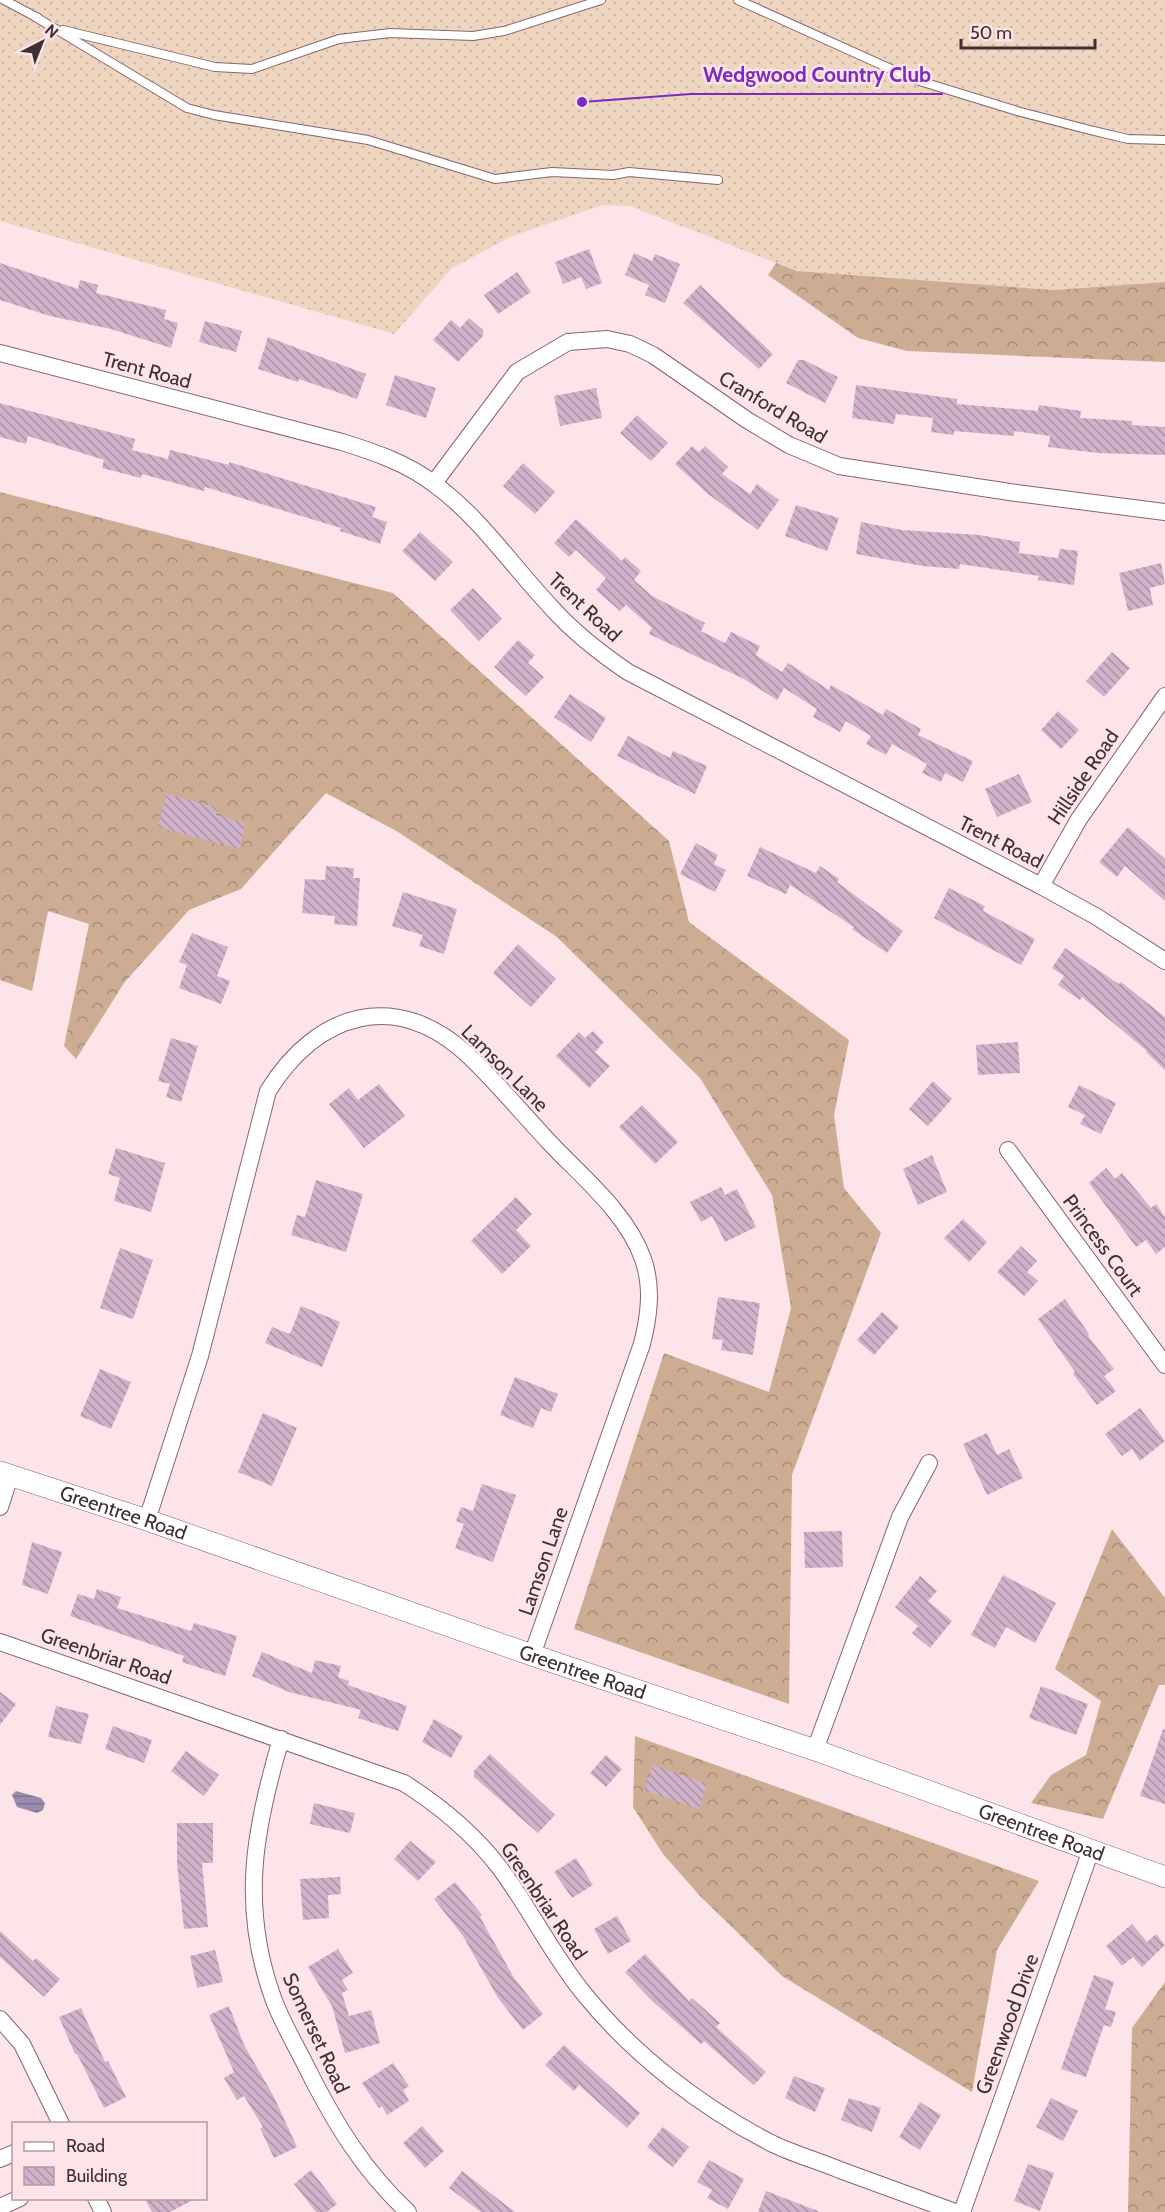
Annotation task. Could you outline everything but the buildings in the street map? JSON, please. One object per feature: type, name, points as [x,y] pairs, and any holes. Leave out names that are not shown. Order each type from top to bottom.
[{"type":"street","name":"Cranford Road","points":[[434,483],[517,372],[568,342],[607,339],[630,344],[653,355],[747,420],[798,449],[838,466],[1016,493],[1165,512]]},
{"type":"street","name":"Trent Road","points":[[0,353],[342,442],[397,462],[434,483],[468,514],[557,614],[608,658],[651,685],[1041,886],[1097,917],[1165,961]]},
{"type":"street","name":"Hillside Road","points":[[1041,886],[1085,810],[1165,696]]},
{"type":"street","name":"Lamson Lane","points":[[147,1520],[201,1356],[268,1090],[284,1064],[304,1044],[327,1029],[352,1019],[376,1016],[403,1019],[427,1027],[468,1055],[619,1217],[644,1259],[649,1285],[649,1313],[642,1344],[532,1655]]},
{"type":"street","name":"Princess Court","points":[[1008,1150],[1165,1365]]},
{"type":"street","points":[[816,1750],[900,1517],[929,1463]]},
{"type":"street","points":[[0,1507],[5,1474]]},
{"type":"street","name":"Greentree Road","points":[[5,1474],[147,1520],[532,1655],[816,1750],[1165,1877]]},
{"type":"street","name":"Greenbriar Road","points":[[0,1642],[404,1783],[441,1808],[474,1838],[500,1869],[555,1955],[606,2019],[663,2072],[707,2104],[788,2151],[955,2212]]},
{"type":"street","name":"Somerset Road","points":[[281,1739],[256,1832],[253,1898],[259,1952],[281,2016],[337,2126],[371,2176],[408,2212]]},
{"type":"street","name":"Greenwood Drive","points":[[962,2212],[1091,1850]]},
{"type":"street","points":[[0,2019],[22,2044],[60,2122]]},
{"type":"street","points":[[0,2207],[18,2200]]},
{"type":"lane","points":[[4,0],[187,108],[214,115],[368,140],[495,179],[552,172],[613,175],[629,172],[718,180]]},
{"type":"lane","points":[[34,16],[78,35],[179,56],[215,67],[241,69],[261,66],[339,39],[390,33],[473,36],[504,32],[602,0]]},
{"type":"lane","points":[[738,0],[913,79],[1017,111],[1090,130],[1128,139],[1165,140]]},
{"type":"shaded area","points":[[0,0],[1165,0],[1165,282],[1054,290],[797,271],[630,206],[603,205],[510,237],[451,269],[394,334],[0,221]]},
{"type":"shaded area","points":[[16,1791],[41,1798],[45,1803],[43,1810],[37,1813],[17,1807],[12,1795]]},
{"type":"green space","points":[[776,263],[797,271],[1054,290],[1165,282],[1165,362],[907,351],[858,338],[768,275]]},
{"type":"green space","points":[[0,492],[393,593],[669,841],[689,922],[849,1040],[834,1115],[844,1188],[881,1233],[792,1475],[789,1704],[574,1629],[664,1353],[769,1392],[791,1308],[772,1195],[700,1078],[557,937],[398,832],[326,793],[241,889],[189,910],[124,983],[76,1059],[64,1046],[89,924],[48,911],[32,991],[0,980]]},
{"type":"green space","points":[[1112,1529],[1165,1598],[1165,1685],[1159,1685],[1103,1819],[1031,1803],[1051,1775],[1086,1755],[1101,1701],[1055,1669]]},
{"type":"green space","points":[[635,1736],[1039,1881],[997,1950],[972,2092],[782,1976],[700,1896],[663,1854],[633,1807]]},
{"type":"green space","points":[[1165,1982],[1165,2212],[1128,2212],[1132,2028]]},
{"type":"place","name":"Wedgwood Country Club","points":[[582,102]]}]
